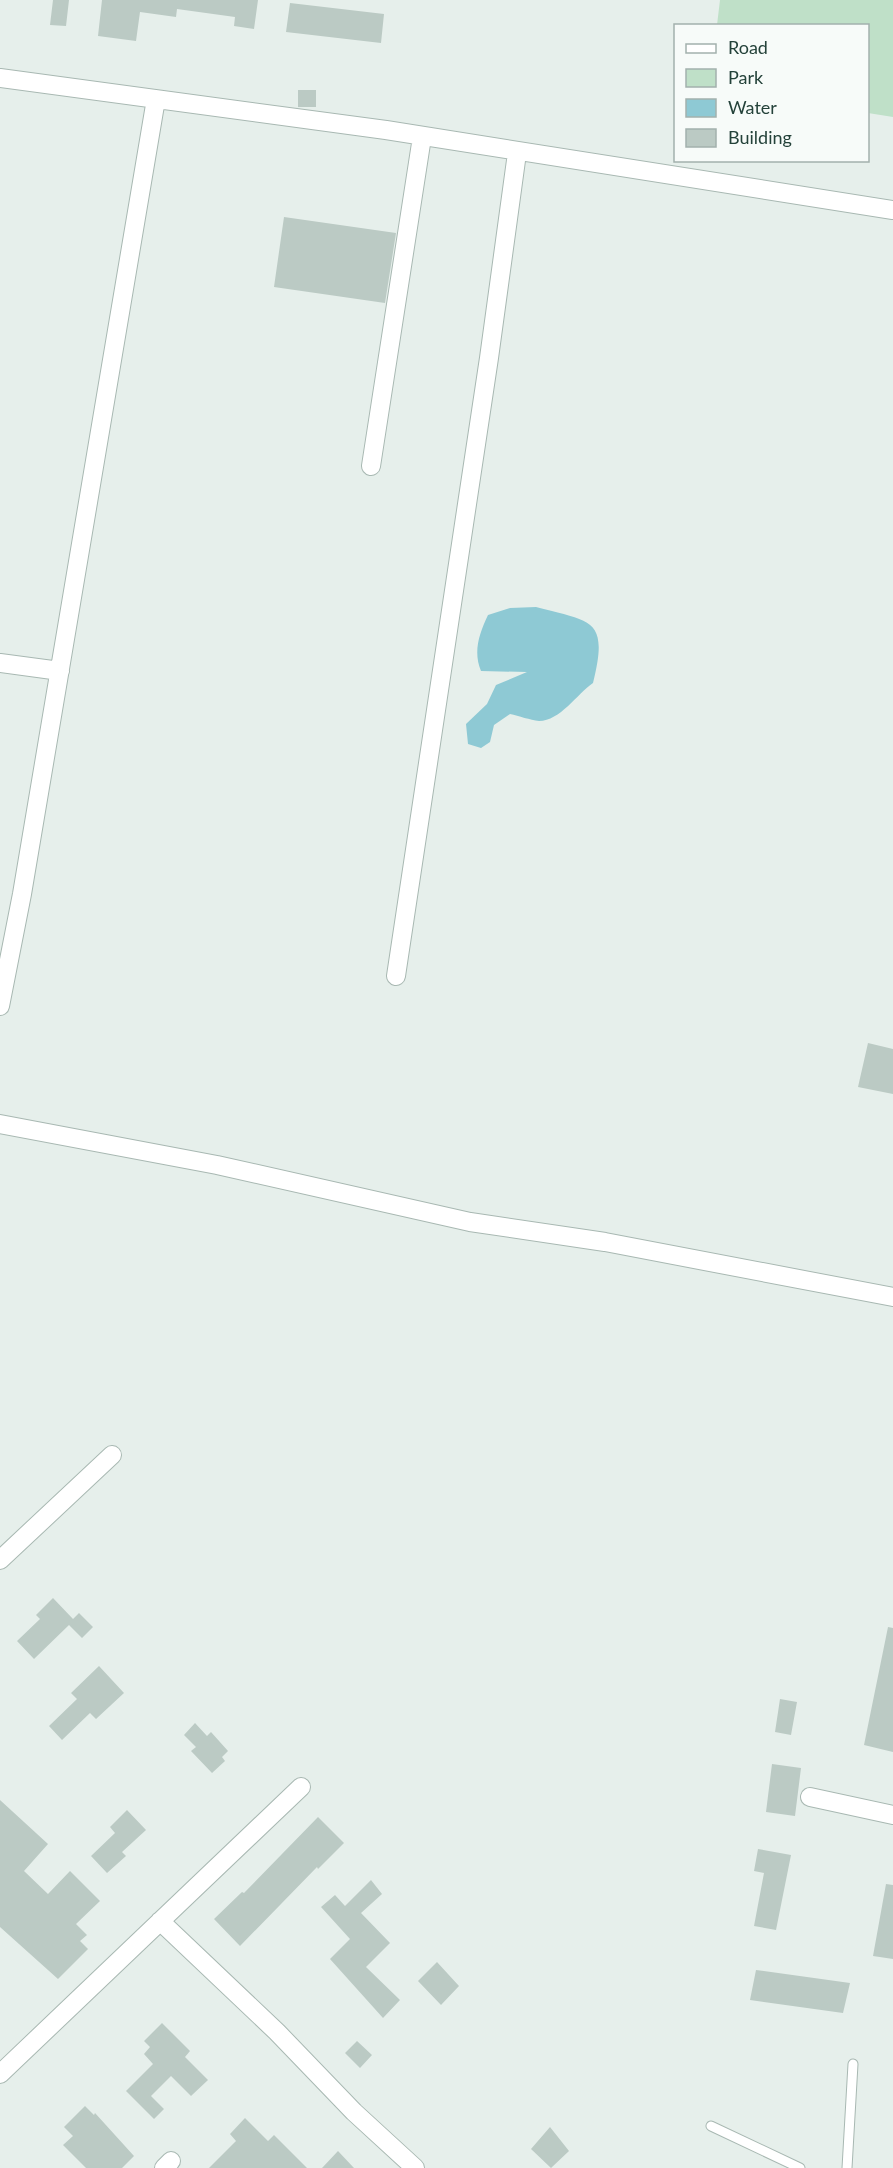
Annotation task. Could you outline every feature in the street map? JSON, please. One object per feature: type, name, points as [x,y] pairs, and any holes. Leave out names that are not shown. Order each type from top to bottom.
[{"type":"street","points":[[0,78],[422,137],[893,210]]},
{"type":"street","points":[[0,1006],[22,894],[156,99]]},
{"type":"street","points":[[371,466],[422,137]]},
{"type":"street","points":[[396,976],[489,358],[517,153]]},
{"type":"street","points":[[0,663],[60,671]]},
{"type":"street","points":[[0,1124],[216,1166],[470,1222],[605,1242],[893,1296]]},
{"type":"street","points":[[0,1560],[112,1455]]},
{"type":"street","points":[[0,2074],[301,1787]]},
{"type":"street","points":[[810,1797],[893,1815]]},
{"type":"street","points":[[160,1921],[277,2032],[354,2112],[416,2168]]},
{"type":"lane","points":[[847,2168],[853,2064]]},
{"type":"lane","points":[[711,2126],[800,2168]]},
{"type":"green space","points":[[720,0],[893,0],[893,117],[869,113],[869,24],[717,24]]},
{"type":"water","points":[[536,607],[583,620],[592,626],[597,634],[599,646],[593,683],[554,717],[539,721],[510,714],[494,725],[490,742],[481,748],[468,744],[466,724],[487,704],[496,685],[527,672],[481,671],[477,650],[488,615],[510,608]]},
{"type":"building","points":[[53,0],[69,0],[66,26],[50,25]]},
{"type":"building","points":[[102,0],[258,0],[254,29],[234,26],[235,17],[177,9],[176,17],[140,12],[136,41],[98,36]]},
{"type":"building","points":[[290,3],[384,14],[381,43],[286,32]]},
{"type":"building","points":[[298,90],[316,90],[316,107],[298,107]]},
{"type":"building","points":[[284,217],[396,233],[385,303],[274,287]]},
{"type":"building","points":[[868,1043],[893,1049],[893,1094],[858,1087]]},
{"type":"building","points":[[53,1598],[73,1619],[79,1613],[93,1627],[82,1638],[69,1625],[34,1659],[17,1641],[40,1619],[36,1615]]},
{"type":"building","points":[[888,1627],[893,1628],[893,1752],[864,1745]]},
{"type":"building","points":[[99,1666],[124,1693],[96,1719],[90,1713],[62,1740],[49,1726],[77,1699],[71,1693]]},
{"type":"building","points":[[780,1699],[797,1702],[791,1735],[775,1732]]},
{"type":"building","points":[[195,1723],[207,1736],[211,1732],[228,1751],[222,1757],[225,1761],[212,1773],[191,1751],[196,1747],[184,1735]]},
{"type":"building","points":[[772,1764],[801,1768],[795,1816],[766,1812]]},
{"type":"building","points":[[0,1800],[48,1844],[24,1871],[48,1894],[70,1871],[100,1901],[76,1924],[87,1935],[80,1941],[88,1949],[58,1979],[0,1927]]},
{"type":"building","points":[[127,1810],[146,1830],[122,1852],[126,1856],[107,1873],[91,1856],[115,1833],[110,1827]]},
{"type":"building","points":[[318,1817],[344,1843],[318,1869],[317,1867],[240,1946],[214,1919],[242,1892],[244,1893]]},
{"type":"building","points":[[758,1849],[791,1855],[776,1930],[754,1926],[764,1873],[754,1871]]},
{"type":"building","points":[[371,1880],[382,1894],[361,1913],[390,1943],[366,1967],[400,2000],[383,2018],[330,1959],[350,1939],[321,1907],[335,1895],[345,1906]]},
{"type":"building","points":[[886,1884],[893,1885],[893,1959],[873,1956]]},
{"type":"building","points":[[437,1962],[459,1986],[441,2005],[418,1981]]},
{"type":"building","points":[[756,1970],[850,1983],[843,2013],[750,2000]]},
{"type":"building","points":[[162,2023],[190,2051],[185,2057],[208,2080],[191,2096],[171,2076],[151,2096],[164,2109],[154,2119],[126,2091],[153,2064],[144,2054],[150,2047],[144,2041]]},
{"type":"building","points":[[357,2041],[372,2055],[360,2068],[345,2053]]},
{"type":"building","points":[[85,2106],[94,2115],[95,2113],[134,2156],[122,2168],[86,2168],[63,2145],[73,2136],[64,2127]]},
{"type":"building","points":[[245,2118],[268,2141],[274,2135],[307,2168],[209,2168],[236,2141],[230,2134]]},
{"type":"building","points":[[550,2127],[569,2151],[551,2168],[531,2149]]},
{"type":"building","points":[[338,2151],[354,2168],[322,2168]]}]
